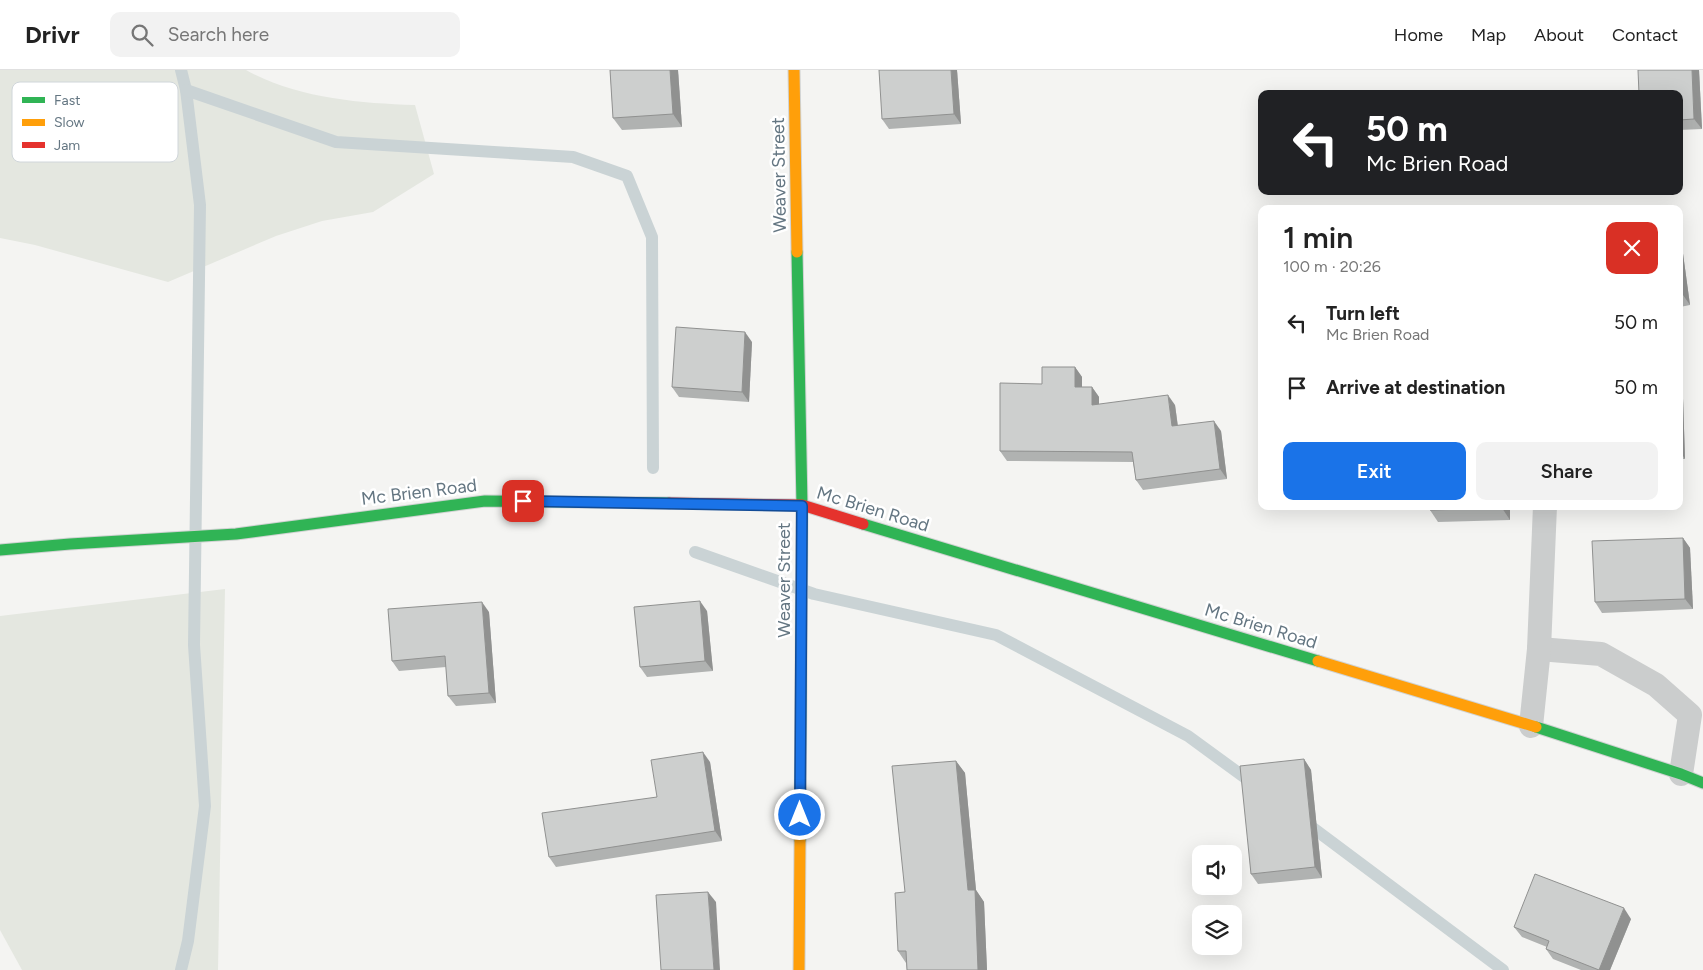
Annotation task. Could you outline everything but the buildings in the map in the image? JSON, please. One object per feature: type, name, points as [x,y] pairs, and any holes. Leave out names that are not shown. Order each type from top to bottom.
[{"type":"street","name":"Weaver Street","points":[[794,70],[802,506],[799,970]]},
{"type":"street","name":"Mc Brien Road","points":[[0,550],[236,534],[485,501],[802,506],[1531,726],[1681,774],[1703,783]]},
{"type":"lane","points":[[1531,726],[1539,649],[1545,510]]},
{"type":"lane","points":[[1539,649],[1601,654],[1656,684],[1690,715],[1681,774]]},
{"type":"shaded area","points":[[0,70],[246,70],[286,87],[307,93],[372,103],[415,105],[434,174],[373,212],[322,221],[276,236],[168,282],[35,245],[0,238]]},
{"type":"shaded area","points":[[225,589],[218,970],[22,970],[0,930],[0,616]]},
{"type":"waterway","points":[[181,70],[186,90],[200,205],[194,645],[205,806],[188,941],[181,970]]},
{"type":"waterway","points":[[186,90],[336,142],[573,157],[627,176],[652,237],[653,468]]},
{"type":"waterway","points":[[695,552],[814,594],[996,635],[1188,736],[1255,785]]},
{"type":"waterway","points":[[1305,822],[1503,970]]},
{"type":"traffic: fast","points":[[797,252],[802,505],[800,840]]},
{"type":"traffic: fast","points":[[0,550],[236,534],[485,501],[669,503]]},
{"type":"traffic: fast","points":[[863,524],[1318,661]]},
{"type":"traffic: fast","points":[[1536,727],[1681,774],[1703,783]]},
{"type":"traffic: slow","points":[[794,70],[797,252]]},
{"type":"traffic: slow","points":[[1318,661],[1536,727]]},
{"type":"traffic: slow","points":[[799,970],[800,840]]},
{"type":"traffic: jam","points":[[669,503],[802,505],[863,524]]},
{"type":"route","points":[[523,501],[802,506],[800,815]]}]
